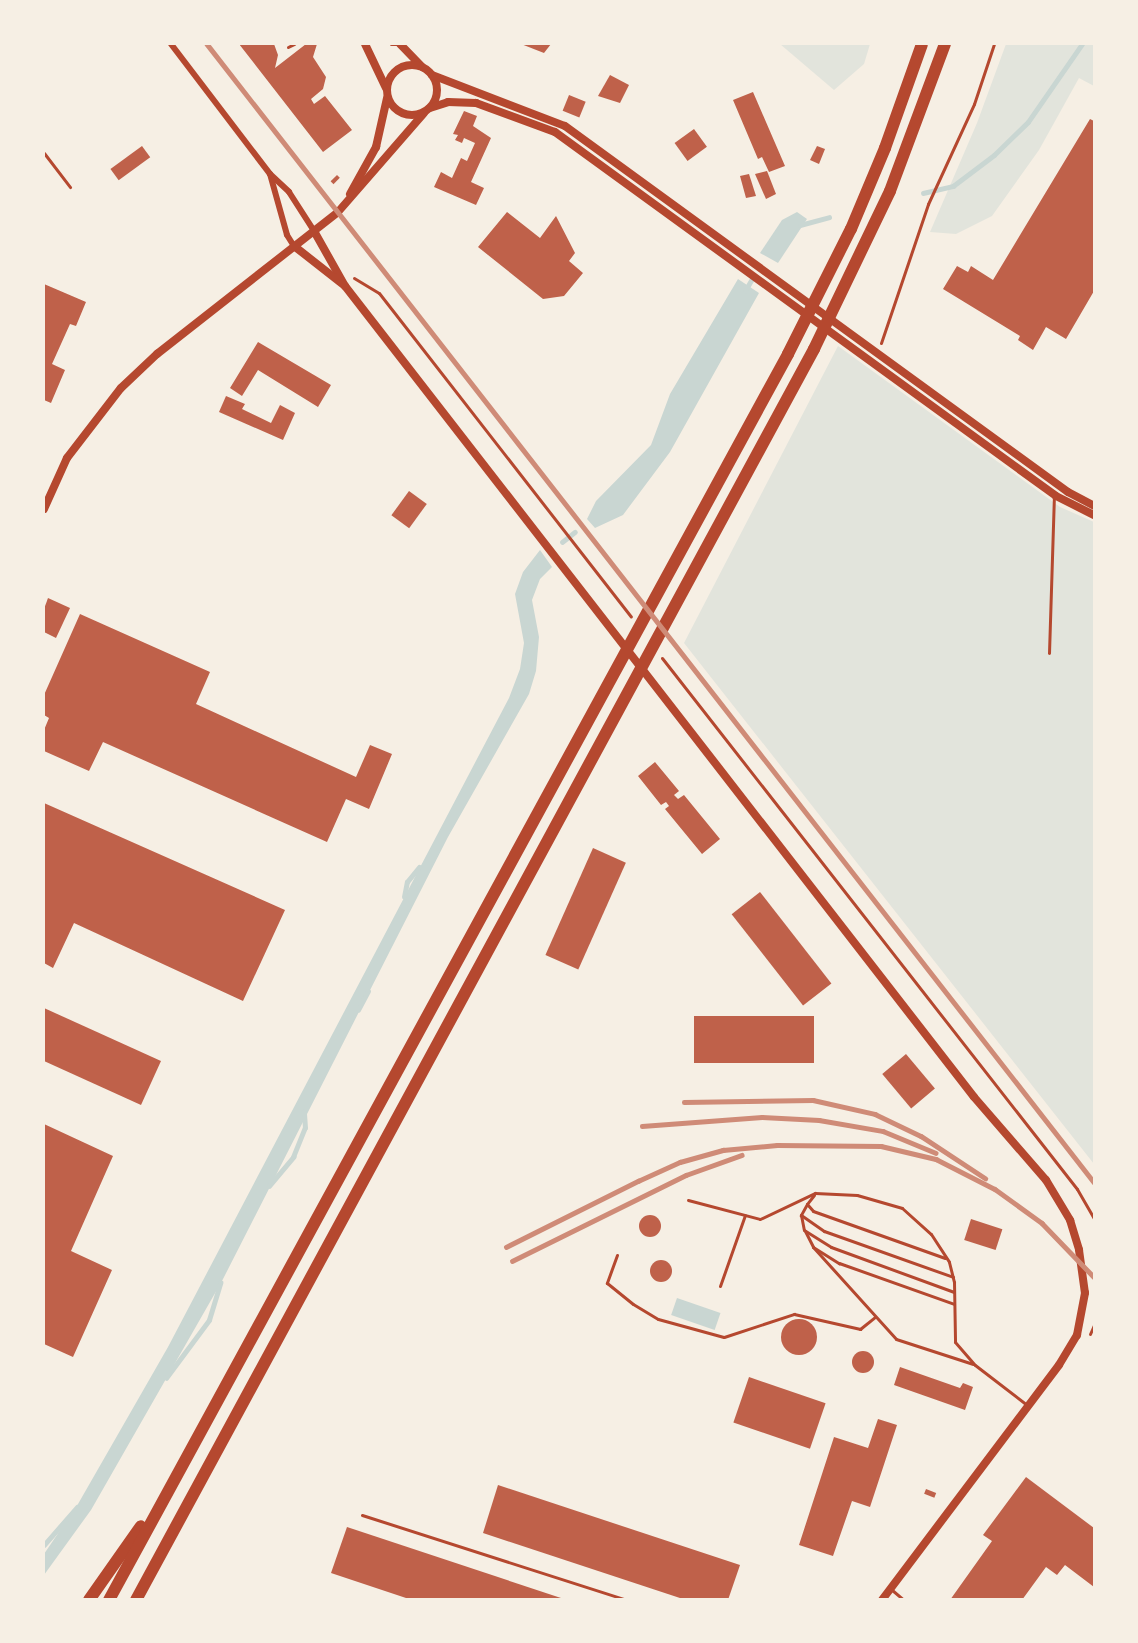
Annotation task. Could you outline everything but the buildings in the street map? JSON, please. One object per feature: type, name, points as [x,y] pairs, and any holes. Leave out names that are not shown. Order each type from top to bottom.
[{"type":"highway","points":[[109,1599],[667,582],[788,354],[835,263],[885,148],[922,44]]},
{"type":"highway","points":[[136,1599],[814,349],[850,277],[910,141],[945,44]]},
{"type":"highway","points":[[89,1599],[182,1465]]},
{"type":"street","points":[[171,44],[270,174],[287,235],[294,246],[345,286]]},
{"type":"street","points":[[365,44],[387,93],[402,114],[427,110],[448,102],[476,103],[555,132],[1054,494],[1095,515]]},
{"type":"street","points":[[398,44],[432,75],[565,126],[1068,492],[1095,506]]},
{"type":"street","points":[[346,204],[376,147],[387,93],[398,69],[422,67]]},
{"type":"street","points":[[44,509],[67,459],[121,388],[157,354],[346,204],[427,110],[437,92],[432,75]]},
{"type":"street","points":[[270,174],[278,177],[314,231],[345,286],[612,626],[714,764],[974,1097],[1052,1190],[1070,1220],[1079,1250],[1084,1293],[1077,1335],[1028,1406],[882,1599]]},
{"type":"lane","points":[[288,47],[294,44]]},
{"type":"lane","points":[[391,44],[398,44]]},
{"type":"lane","points":[[44,153],[70,187]]},
{"type":"lane","points":[[1049,653],[1054,494]]},
{"type":"lane","points":[[688,1200],[760,1219],[815,1193],[857,1195],[902,1208],[931,1234],[946,1258],[953,1277],[956,1342],[975,1365],[1028,1406]]},
{"type":"lane","points":[[815,1193],[801,1215],[804,1230],[813,1247],[875,1317],[896,1339],[975,1365]]},
{"type":"lane","points":[[807,1204],[813,1211],[946,1258]]},
{"type":"lane","points":[[720,1286],[745,1215]]},
{"type":"lane","points":[[801,1215],[824,1231],[953,1277]]},
{"type":"lane","points":[[804,1230],[831,1247],[954,1292]]},
{"type":"lane","points":[[813,1247],[839,1263],[954,1304]]},
{"type":"lane","points":[[617,1255],[607,1283],[633,1304],[658,1319],[724,1337],[794,1314],[860,1329],[875,1317]]},
{"type":"lane","points":[[362,1515],[626,1599]]},
{"type":"lane","points":[[890,1589],[904,1599]]},
{"type":"path","points":[[877,353],[928,204],[974,104],[994,44]]},
{"type":"path","points":[[345,286],[353,278],[380,293],[634,621]]},
{"type":"path","points":[[655,648],[1077,1189],[1095,1220]]},
{"type":"shaded area","points":[[780,44],[870,44],[864,64],[834,90]]},
{"type":"shaded area","points":[[1006,44],[1094,44],[1094,86],[1079,78],[1039,150],[992,216],[956,234],[930,232],[977,123]]},
{"type":"shaded area","points":[[797,212],[807,219],[778,263],[760,253],[782,220]]},
{"type":"shaded area","points":[[738,279],[759,293],[670,452],[623,515],[595,528],[587,519],[596,501],[651,445],[670,394]]},
{"type":"shaded area","points":[[838,346],[1060,507],[1094,522],[1094,1164],[684,643]]},
{"type":"shaded area","points":[[540,550],[552,567],[540,579],[532,600],[539,637],[536,671],[529,694],[448,837],[222,1281],[91,1510],[44,1575],[44,1554],[78,1504],[168,1347],[509,698],[520,669],[524,643],[515,594],[523,572]]},
{"type":"shaded area","points":[[677,1298],[720,1313],[715,1330],[671,1315]]},
{"type":"waterway","points":[[923,193],[953,186],[994,155],[1028,122],[1082,44]]},
{"type":"waterway","points":[[800,225],[829,217]]},
{"type":"waterway","points":[[745,291],[752,279]]},
{"type":"waterway","points":[[562,542],[575,532]]},
{"type":"waterway","points":[[404,897],[407,882],[419,867]]},
{"type":"waterway","points":[[358,1010],[368,991]]},
{"type":"waterway","points":[[269,1186],[293,1157],[305,1128],[304,1112]]},
{"type":"waterway","points":[[166,1378],[209,1320],[220,1283]]},
{"type":"waterway","points":[[44,1545],[77,1507]]},
{"type":"railway","points":[[207,44],[1094,1182]]},
{"type":"railway","points":[[684,1102],[813,1100],[875,1114],[921,1136],[985,1178]]},
{"type":"railway","points":[[642,1126],[762,1117],[819,1120],[883,1131],[936,1153]]},
{"type":"railway","points":[[506,1247],[680,1162],[723,1150],[777,1145],[881,1146],[936,1159],[995,1189],[1042,1223],[1094,1277]]},
{"type":"railway","points":[[512,1261],[686,1175],[742,1155]]}]
